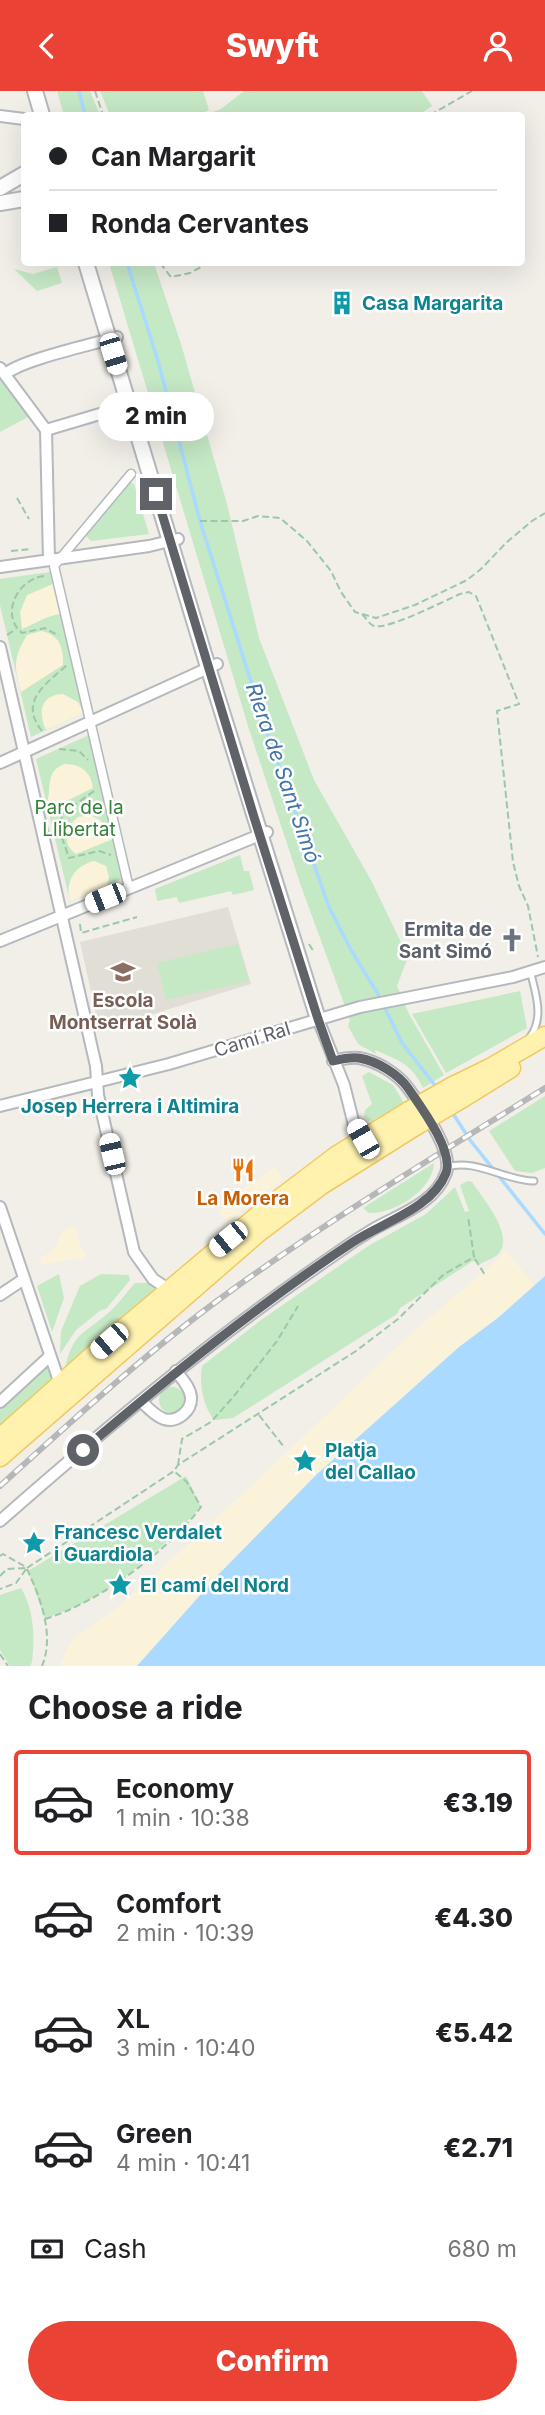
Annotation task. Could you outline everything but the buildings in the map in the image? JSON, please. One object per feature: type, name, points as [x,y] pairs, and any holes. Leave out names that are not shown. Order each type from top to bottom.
[{"type":"main road","points":[[0,1457],[197,1284],[286,1211],[417,1115],[545,1036]]},
{"type":"main road","points":[[459,1089],[519,1062],[545,1046]]},
{"type":"main road","points":[[0,1438],[172,1287],[305,1178],[363,1139],[417,1115]]},
{"type":"main road","points":[[286,1211],[296,1195],[356,1153],[363,1139]]},
{"type":"street","points":[[35,91],[41,112]]},
{"type":"street","points":[[0,116],[21,119]]},
{"type":"street","points":[[1,200],[21,177]]},
{"type":"street","points":[[1,200],[21,199]]},
{"type":"street","points":[[1,200],[21,205]]},
{"type":"street","points":[[87,266],[113,338],[318,1019],[344,1085],[354,1125],[363,1139]]},
{"type":"street","points":[[113,338],[2,371],[46,430],[54,566],[129,888]]},
{"type":"street","points":[[46,430],[133,405]]},
{"type":"street","points":[[55,559],[131,474]]},
{"type":"street","points":[[0,567],[174,540]]},
{"type":"street","points":[[0,647],[99,1082],[98,1095],[134,1252],[159,1284],[172,1287]]},
{"type":"street","points":[[0,763],[212,665]]},
{"type":"street","points":[[0,941],[264,833]]},
{"type":"street","name":"Camí Ral","points":[[0,1107],[190,1058],[360,1007],[513,977],[541,963]]},
{"type":"street","points":[[0,1521],[176,1371],[247,1316],[370,1231],[423,1202],[440,1184],[447,1167],[447,1154],[417,1115],[396,1074],[359,1058],[333,1061]]},
{"type":"street","points":[[0,1207],[60,1384]]},
{"type":"street","points":[[0,1295],[24,1279]]},
{"type":"street","points":[[0,1402],[50,1356]]},
{"type":"street","points":[[141,1401],[165,1419],[181,1416],[190,1406],[191,1396],[176,1371]]},
{"type":"lane","points":[[459,1089],[486,1063],[532,1035],[543,1016],[542,1001],[530,970]]},
{"type":"lane","points":[[447,1167],[458,1164],[521,1181],[534,1181]]},
{"type":"path","points":[[95,91],[102,112]]},
{"type":"path","points":[[435,112],[472,91]]},
{"type":"path","points":[[162,266],[171,277],[190,273],[203,266]]},
{"type":"path","points":[[18,498],[29,519]]},
{"type":"path","points":[[200,521],[243,521],[258,516],[280,518],[307,541],[331,571],[355,612],[376,618],[415,605],[467,580],[515,535],[545,513]]},
{"type":"path","points":[[11,551],[30,549]]},
{"type":"path","points":[[56,575],[37,577],[20,586],[11,602],[11,612],[16,629],[22,633],[45,628],[55,632],[62,641]]},
{"type":"path","points":[[362,614],[372,625],[378,627],[460,594],[469,592],[476,596],[519,703],[497,711],[513,862],[528,906],[541,963]]},
{"type":"path","points":[[7,635],[16,629]]},
{"type":"path","points":[[48,736],[34,717],[33,703],[41,689],[67,665],[67,658]]},
{"type":"path","points":[[58,749],[79,751],[90,763]]},
{"type":"path","points":[[96,787],[62,814],[60,832],[69,858],[99,851],[108,853],[113,858]]},
{"type":"path","points":[[80,923],[81,933],[137,917]]},
{"type":"path","points":[[468,1216],[474,1257],[485,1275]]},
{"type":"path","points":[[0,1590],[16,1583],[27,1568],[174,1471],[178,1465],[356,1351],[398,1319],[443,1275],[474,1257]]},
{"type":"path","points":[[178,1465],[182,1439],[211,1422],[227,1404],[277,1341],[298,1306]]},
{"type":"path","points":[[259,1415],[284,1447]]},
{"type":"path","points":[[45,1619],[65,1613],[121,1580],[189,1522],[201,1507],[187,1482],[174,1471]]},
{"type":"path","points":[[0,1556],[3,1554],[27,1568],[35,1585],[45,1619],[42,1666]]},
{"type":"path","points":[[0,1576],[7,1569],[27,1568]]},
{"type":"path","points":[[120,1585],[121,1580]]},
{"type":"path","points":[[0,1654],[8,1666]]},
{"type":"shaded area","name":"Escola Montserrat Solà","points":[[228,907],[251,984],[150,1015],[99,1027],[80,942]]},
{"type":"green space","points":[[57,91],[90,91],[99,112],[63,112]]},
{"type":"green space","points":[[100,91],[203,91],[209,110],[205,112],[109,112]]},
{"type":"green space","points":[[244,91],[422,91],[432,106],[423,112],[213,112]]},
{"type":"green space","points":[[110,266],[155,266],[181,344],[227,504],[259,638],[314,780],[372,882],[408,957],[397,986],[409,1014],[444,1075],[423,1088],[414,1073],[404,1064],[358,1044],[348,1026],[350,1020],[301,886],[249,729]]},
{"type":"green space","points":[[57,267],[62,283],[37,291],[14,269],[33,274]]},
{"type":"green space","points":[[0,376],[30,416],[0,432]]},
{"type":"green space","points":[[129,482],[134,484],[149,534],[91,541],[85,535]]},
{"type":"green space","points":[[50,572],[84,713],[31,737],[0,605],[0,579]]},
{"type":"green space","name":"Parc de la Llibertat","points":[[89,735],[122,879],[70,901],[36,759]]},
{"type":"green space","points":[[240,855],[244,871],[249,871],[254,890],[233,895],[231,891],[179,903],[177,897],[157,901],[155,889]]},
{"type":"green space","points":[[238,944],[249,981],[166,1000],[157,963]]},
{"type":"green space","points":[[520,991],[527,1028],[446,1073],[412,1014]]},
{"type":"green space","points":[[369,1072],[393,1085],[404,1103],[373,1121],[364,1116],[365,1110],[372,1104],[362,1076]]},
{"type":"green space","points":[[545,1096],[545,1168],[532,1173],[515,1171],[489,1131]]},
{"type":"green space","points":[[434,1163],[432,1173],[420,1191],[400,1205],[369,1213],[363,1208]]},
{"type":"green space","points":[[472,1182],[483,1198],[501,1229],[502,1248],[496,1256],[480,1264],[473,1261],[400,1308],[397,1314],[233,1418],[214,1420],[203,1394],[202,1366],[261,1320],[339,1266],[370,1245],[426,1214],[455,1187],[465,1212],[469,1211],[460,1185]]},
{"type":"green space","points":[[59,1274],[64,1298],[52,1332],[37,1286]]},
{"type":"green space","points":[[101,1274],[129,1275],[130,1280],[106,1309],[76,1330],[60,1354],[61,1331],[80,1286]]},
{"type":"green space","points":[[135,1283],[151,1283],[159,1291],[65,1369],[75,1342],[111,1311]]},
{"type":"green space","points":[[50,1368],[54,1381],[0,1432],[0,1410]]},
{"type":"green space","points":[[172,1387],[181,1391],[185,1400],[181,1409],[172,1413],[163,1409],[159,1400],[163,1391]]},
{"type":"green space","points":[[186,1476],[201,1507],[161,1547],[117,1583],[85,1602],[45,1619],[28,1571]]},
{"type":"green space","points":[[21,1588],[29,1605],[32,1624],[32,1662],[30,1666],[10,1666],[0,1650],[0,1595]]},
{"type":"sand","points":[[53,584],[60,614],[44,618],[22,629],[20,612],[27,595]]},
{"type":"sand","points":[[41,631],[52,635],[59,643],[63,653],[63,665],[21,692],[16,669],[19,650],[27,635]]},
{"type":"sand","points":[[63,694],[78,702],[84,713],[46,730],[42,717],[45,701]]},
{"type":"sand","points":[[64,764],[75,765],[84,770],[90,777],[93,788],[48,810],[52,775]]},
{"type":"sand","points":[[90,815],[100,820],[106,828],[110,827],[113,839],[76,854],[68,845],[68,830],[78,817]]},
{"type":"sand","points":[[94,861],[106,866],[109,877],[107,886],[70,901],[70,881],[76,871]]},
{"type":"sand","points":[[275,1167],[284,1179],[255,1198],[227,1223],[218,1211]]},
{"type":"sand","points":[[75,1225],[80,1246],[86,1255],[82,1260],[41,1264],[40,1259],[55,1248],[62,1232]]},
{"type":"sand","name":"Platja del Callao","points":[[505,1250],[535,1286],[459,1347],[317,1474],[219,1574],[137,1666],[59,1666],[73,1639],[114,1610],[157,1573],[414,1331],[497,1260]]},
{"type":"water","points":[[545,1276],[545,1666],[137,1666],[219,1574],[317,1474],[459,1347],[499,1317]]},
{"type":"waterway","name":"Riera de Sant Simó","points":[[79,91],[84,112]]},
{"type":"waterway","name":"Riera de Sant Simó","points":[[128,266],[158,361],[200,521],[267,732],[329,907],[402,1043],[437,1088]]},
{"type":"waterway","name":"Riera de Sant Simó","points":[[452,1112],[470,1140],[545,1234]]},
{"type":"railway","points":[[0,1486],[142,1360],[232,1290],[347,1211],[545,1088]]},
{"type":"place","name":"Casa Margarita","points":[[342,303]]},
{"type":"place","name":"Ermita de Sant Simó","points":[[512,940]]},
{"type":"place","name":"Escola Montserrat Solà","points":[[123,972]]},
{"type":"place","name":"Josep Herrera i Altimira","points":[[130,1078]]},
{"type":"place","name":"La Morera","points":[[243,1170]]},
{"type":"place","name":"Platja del Callao","points":[[305,1461]]},
{"type":"place","name":"Francesc Verdalet i Guardiola","points":[[34,1543]]},
{"type":"place","name":"El camí del Nord","points":[[120,1585]]},
{"type":"route","points":[[83,1450],[176,1371],[247,1316],[370,1231],[423,1202],[440,1184],[447,1167],[447,1154],[430,1122],[396,1074],[359,1058],[333,1061],[254,817],[156,494]]}]
